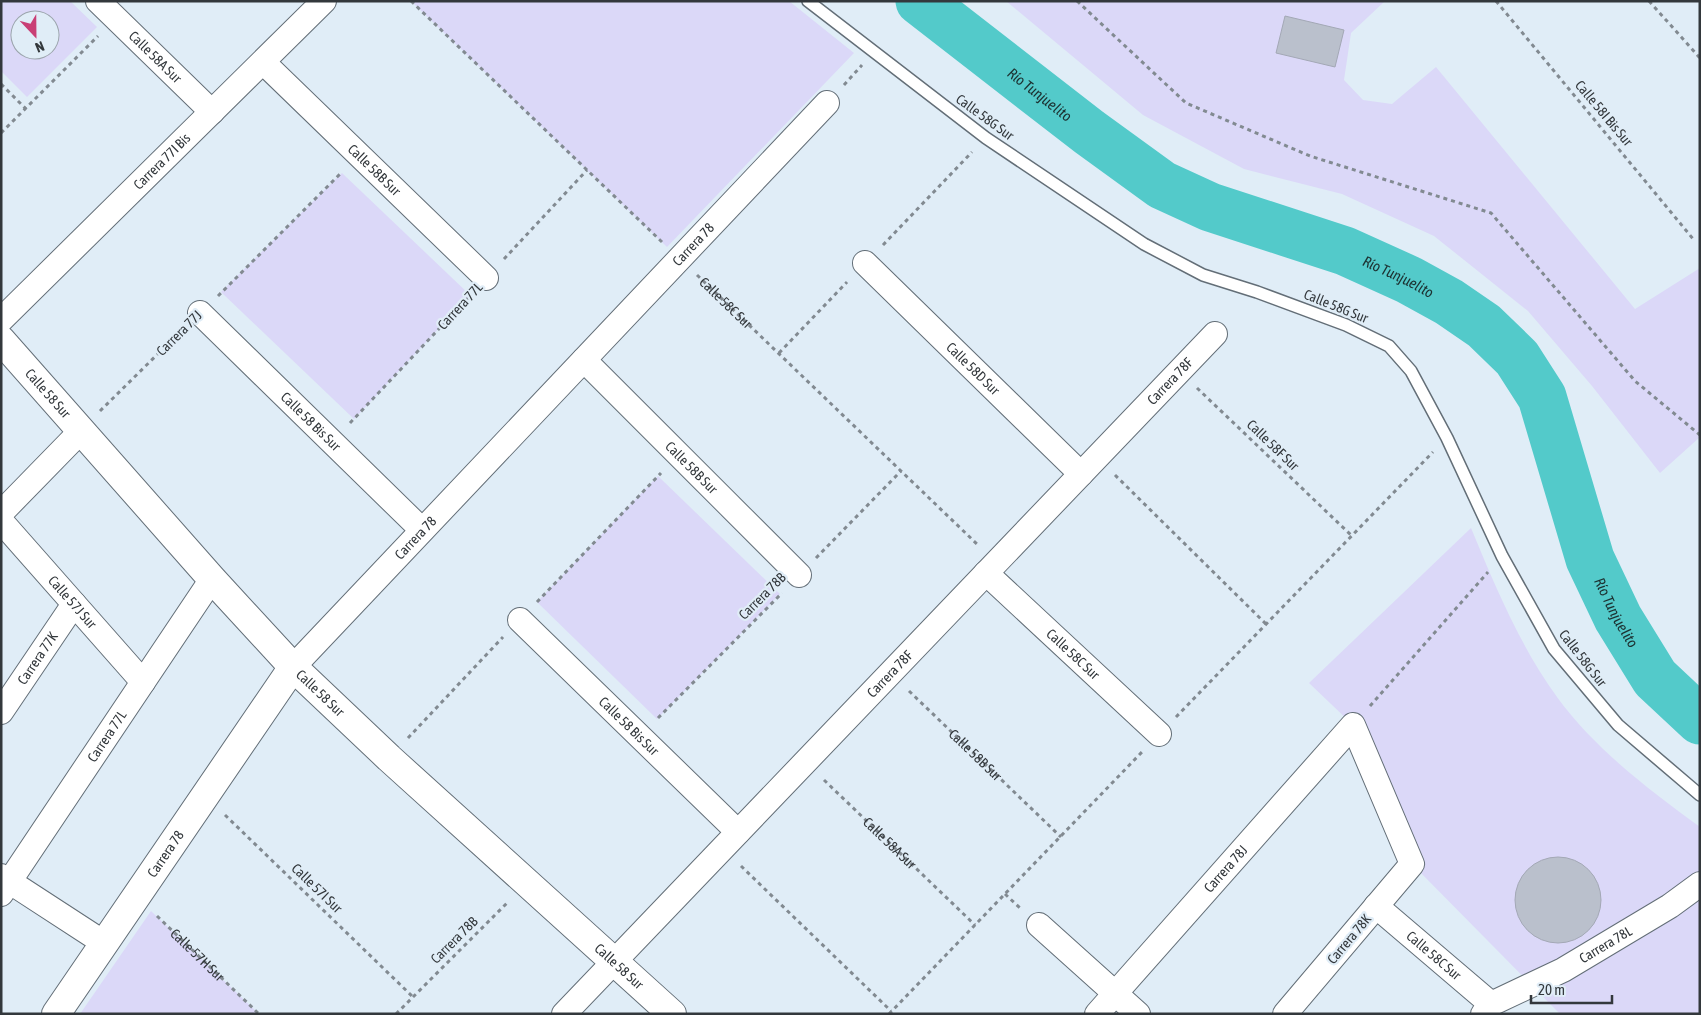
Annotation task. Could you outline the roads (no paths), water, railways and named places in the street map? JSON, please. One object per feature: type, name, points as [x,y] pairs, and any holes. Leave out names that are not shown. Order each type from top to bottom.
[{"type":"street","name":"Calle 58A Sur","points":[[98,1],[212,112]]},
{"type":"street","name":"Carrera 77I Bis","points":[[1,320],[324,1]]},
{"type":"street","name":"Calle 58B Sur","points":[[263,62],[486,278]]},
{"type":"street","name":"Carrera 78","points":[[56,1014],[293,667],[827,104]]},
{"type":"street","name":"Calle 58D Sur","points":[[865,263],[1081,474]]},
{"type":"street","name":"Calle 58 Bis Sur","points":[[200,313],[422,530]]},
{"type":"street","name":"Carrera 78F","points":[[564,1014],[1215,334]]},
{"type":"street","name":"Calle 58 Sur","points":[[1,340],[212,579],[293,667],[388,758],[672,1014]]},
{"type":"street","name":"Calle 58B Sur","points":[[584,360],[799,575]]},
{"type":"street","points":[[1,513],[81,431]]},
{"type":"street","name":"Calle 57J Sur","points":[[1,521],[143,682]]},
{"type":"street","name":"Calle 58C Sur","points":[[991,568],[1159,734]]},
{"type":"street","name":"Carrera 77L","points":[[4,884],[212,579]]},
{"type":"street","name":"Carrera 77K","points":[[1,712],[74,604]]},
{"type":"street","name":"Calle 58 Bis Sur","points":[[520,620],[640,737],[730,840]]},
{"type":"street","name":"Carrera 78J","points":[[1097,1014],[1353,725],[1412,864]]},
{"type":"street","name":"Carrera 78K","points":[[1285,1014],[1412,864]]},
{"type":"street","points":[[4,884],[104,943]]},
{"type":"street","name":"Carrera 78L","points":[[1487,1009],[1563,970],[1670,906],[1700,884]]},
{"type":"street","name":"Calle 58C Sur","points":[[1376,906],[1487,1009]]},
{"type":"street","points":[[1039,925],[1138,1014]]},
{"type":"lane","name":"Calle 58G Sur","points":[[808,1],[986,138],[1144,244],[1203,275],[1328,318],[1389,346],[1411,371],[1447,438],[1502,556],[1554,649],[1618,725],[1700,795]]},
{"type":"waterway","name":"Río Tunjuelito","points":[[920,1],[1089,132],[1162,185],[1210,207],[1345,251],[1409,280],[1449,302],[1484,326],[1517,358],[1542,397],[1590,559],[1618,618],[1655,678],[1700,720]]}]
